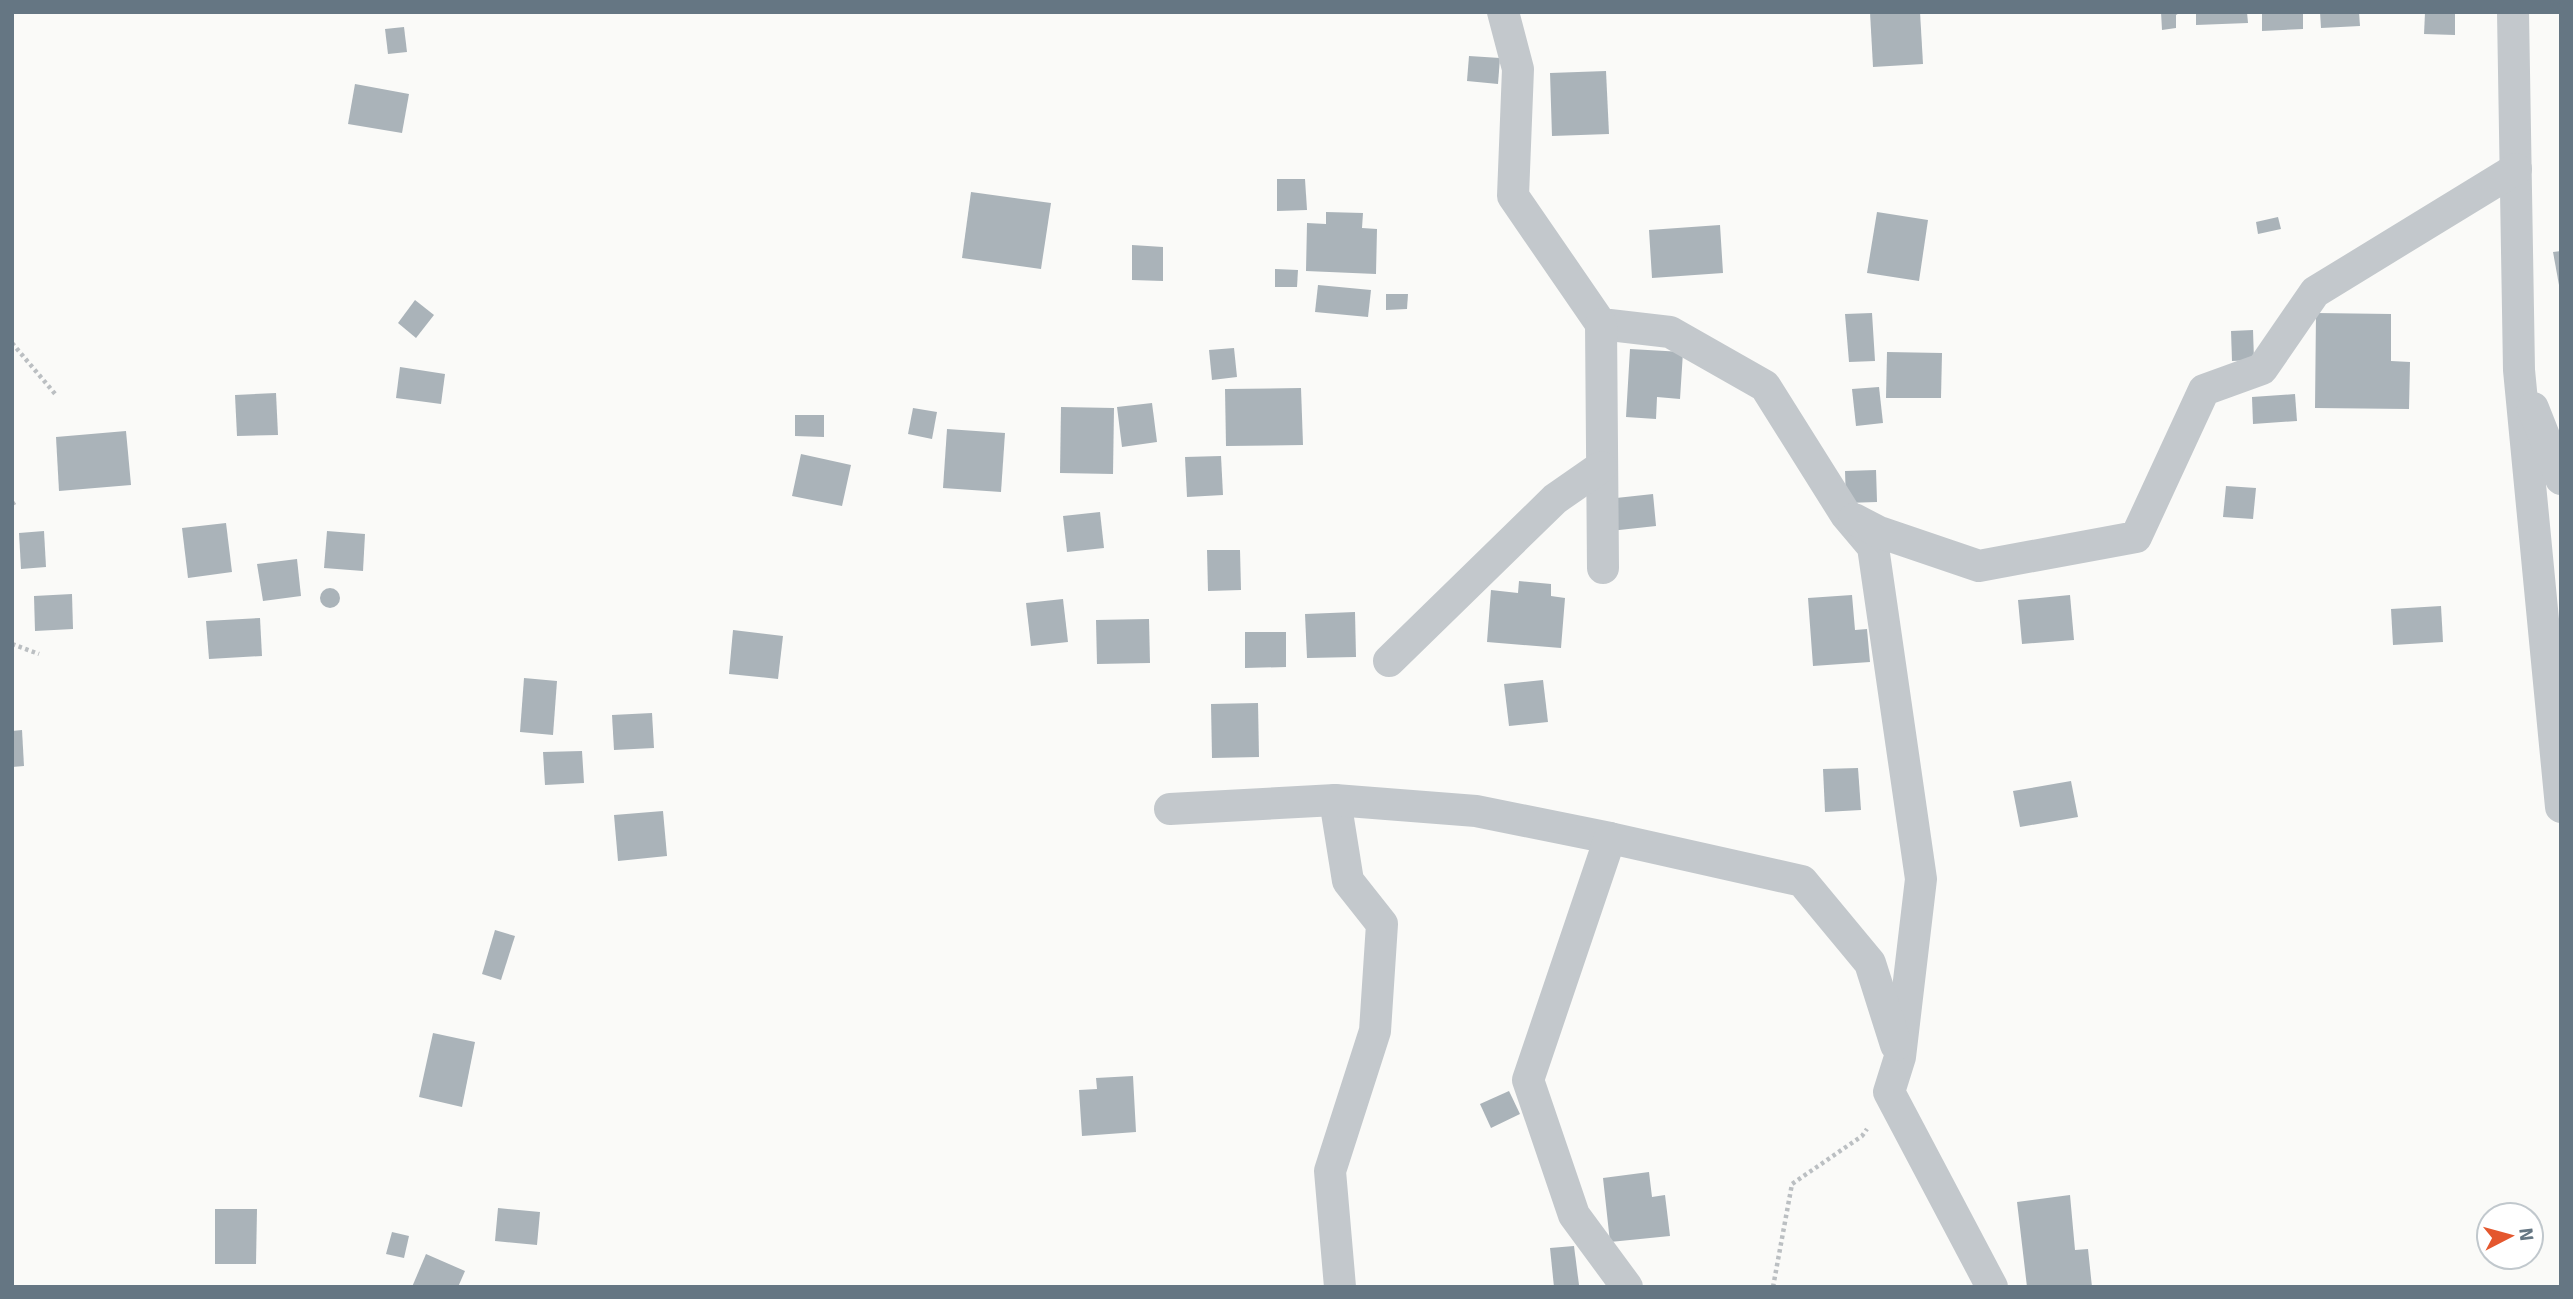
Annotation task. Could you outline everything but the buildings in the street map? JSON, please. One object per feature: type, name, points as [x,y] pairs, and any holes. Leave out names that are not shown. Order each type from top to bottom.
[{"type":"street","points":[[1503,12],[1518,69],[1513,196],[1601,324],[1603,568]]},
{"type":"street","points":[[2513,12],[2519,370],[2561,807]]},
{"type":"street","points":[[1846,515],[1880,532],[1979,566],[2136,537],[2204,390],[2262,369],[2315,292],[2516,169]]},
{"type":"street","points":[[1601,324],[1670,332],[1765,386],[1846,515],[1872,547],[1921,879],[1900,1057],[1889,1092],[1992,1287]]},
{"type":"street","points":[[2519,370],[2561,479]]},
{"type":"street","points":[[1389,661],[1555,499],[1601,467]]},
{"type":"street","points":[[1170,808],[1335,800],[1476,811],[1802,881],[1870,962],[1900,1057]]},
{"type":"street","points":[[1335,800],[1348,881],[1382,924],[1375,1031],[1330,1171],[1340,1287]]},
{"type":"street","points":[[1610,838],[1528,1080],[1574,1215],[1627,1287]]},
{"type":"path","points":[[12,343],[56,395]]},
{"type":"path","points":[[12,644],[39,654]]},
{"type":"path","points":[[1773,1287],[1792,1184],[1862,1136],[1889,1092]]}]
